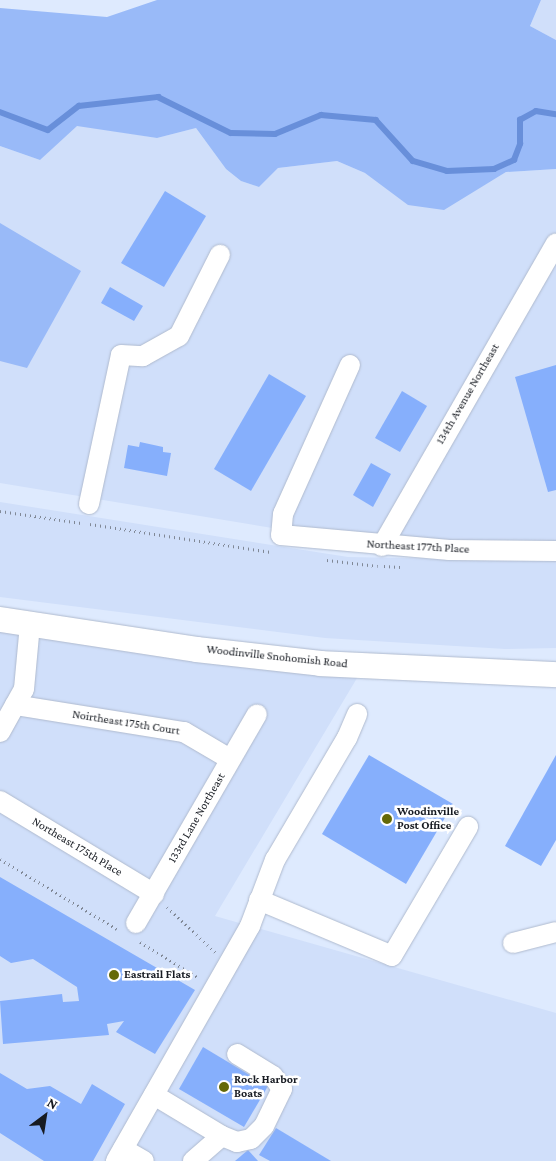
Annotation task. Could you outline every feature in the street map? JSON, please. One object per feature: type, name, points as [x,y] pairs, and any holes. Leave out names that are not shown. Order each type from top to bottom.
[{"type":"main road","name":"Woodinville Snohomish Road","points":[[0,619],[196,649],[320,663],[556,674]]},
{"type":"street","name":"134th Avenue Northeast","points":[[382,546],[556,243]]},
{"type":"street","points":[[89,504],[121,355],[143,356],[179,336],[220,255]]},
{"type":"street","name":"Northeast 177th Place","points":[[350,365],[283,514],[281,535],[382,546],[556,551]]},
{"type":"street","points":[[0,732],[24,689],[30,624]]},
{"type":"street","name":"Noirtheast 175th Court","points":[[15,705],[184,732],[230,759]]},
{"type":"street","name":"133rd Lane Northeast","points":[[132,932],[230,759],[258,714]]},
{"type":"street","points":[[144,1161],[120,1155],[250,926],[274,860],[347,738],[357,714]]},
{"type":"street","name":"Northeast 175th Place","points":[[0,801],[154,894]]},
{"type":"street","points":[[259,900],[392,956],[468,827]]},
{"type":"street","points":[[512,943],[556,932]]},
{"type":"street","points":[[154,1095],[222,1136],[237,1142],[251,1139],[264,1126],[281,1096],[282,1089],[273,1076],[238,1054]]},
{"type":"street","points":[[193,1161],[222,1136]]},
{"type":"path","points":[[0,859],[132,932],[201,979]]},
{"type":"path","points":[[154,894],[228,965]]},
{"type":"shaded area","points":[[157,0],[541,0],[530,26],[556,40],[556,169],[506,172],[444,210],[408,205],[365,173],[337,161],[278,168],[259,187],[241,181],[226,169],[196,128],[157,138],[77,126],[40,160],[0,146],[0,8],[107,17]]},
{"type":"shaded area","points":[[541,0],[556,0],[556,40],[530,26]]},
{"type":"shaded area","points":[[77,125],[157,138],[196,128],[226,169],[241,181],[259,187],[278,168],[337,161],[365,173],[474,191],[506,172],[556,169],[556,551],[382,546],[0,483],[0,146],[40,160]]},
{"type":"shaded area","points":[[0,223],[81,271],[27,368],[0,361]]},
{"type":"shaded area","points":[[0,502],[348,557],[556,561],[556,648],[505,649],[325,638],[0,597]]},
{"type":"shaded area","points":[[0,615],[369,658],[215,916],[556,1013],[556,1161],[0,1161]]},
{"type":"building","points":[[165,191],[206,216],[164,287],[121,263]]},
{"type":"building","points":[[110,287],[143,306],[134,321],[101,303]]},
{"type":"building","points":[[556,365],[556,490],[548,492],[515,377]]},
{"type":"building","points":[[269,374],[306,396],[251,491],[214,469]]},
{"type":"building","points":[[402,391],[427,406],[400,452],[375,438]]},
{"type":"building","points":[[140,442],[163,447],[163,452],[171,453],[167,476],[124,468],[128,445],[139,447]]},
{"type":"building","points":[[371,463],[391,474],[373,507],[353,495]]},
{"type":"building","name":"Woodinville Post Office","points":[[369,755],[453,804],[406,884],[322,834]]},
{"type":"building","points":[[556,755],[556,840],[541,866],[505,846]]},
{"type":"building","name":"Eastrail Flats","points":[[0,877],[195,990],[155,1054],[116,1032],[124,1021],[107,1024],[109,1035],[3,1044],[0,1001],[62,994],[63,1002],[79,1001],[77,987],[33,959],[11,963],[0,956]]},
{"type":"building","name":"Rock Harbor Boats","points":[[203,1047],[268,1086],[244,1127],[179,1089]]},
{"type":"building","points":[[0,1073],[27,1089],[50,1086],[81,1104],[92,1084],[125,1104],[93,1161],[44,1161],[0,1133]]},
{"type":"building","points":[[276,1128],[331,1161],[270,1161],[259,1155]]},
{"type":"building","points":[[248,1150],[258,1161],[235,1161]]},
{"type":"waterway","points":[[0,112],[48,130],[79,106],[158,97],[231,133],[275,134],[321,115],[376,120],[413,161],[447,171],[494,169],[514,160],[520,144],[520,120],[536,111],[556,114]]},
{"type":"place","name":"Woodinville Post Office","points":[[387,819]]},
{"type":"place","name":"Eastrail Flats","points":[[114,975]]},
{"type":"place","name":"Rock Harbor Boats","points":[[224,1087]]}]
